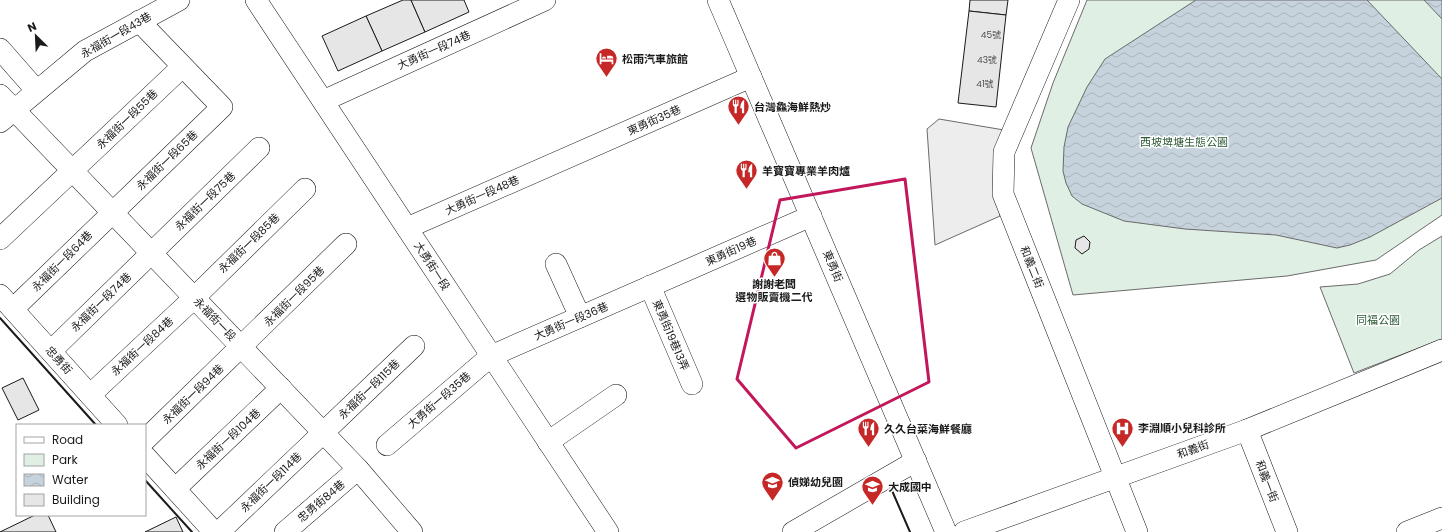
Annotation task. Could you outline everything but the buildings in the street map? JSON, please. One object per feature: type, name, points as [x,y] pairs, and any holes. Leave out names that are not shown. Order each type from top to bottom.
[{"type":"street","name":"永福街一段43巷","points":[[7,116],[36,90],[85,51],[179,0]]},
{"type":"street","name":"大勇街一段","points":[[256,0],[608,532]]},
{"type":"street","name":"大勇街一段74巷","points":[[323,101],[546,0]]},
{"type":"street","name":"東勇街","points":[[718,0],[946,532]]},
{"type":"street","name":"和義二街","points":[[1069,0],[1004,152],[1003,194],[1137,532]]},
{"type":"street","points":[[139,21],[182,66]]},
{"type":"street","points":[[0,49],[36,90]]},
{"type":"street","name":"永福街一段65巷","points":[[112,212],[222,107],[182,66]]},
{"type":"street","name":"永福街一段55巷","points":[[0,239],[182,66]]},
{"type":"street","name":"東勇街35巷","points":[[556,162],[751,77]]},
{"type":"street","name":"永福街一段","points":[[0,95],[7,116],[72,171],[112,212],[358,469],[412,532]]},
{"type":"street","name":"永福街一段75巷","points":[[151,253],[259,148]]},
{"type":"street","name":"大勇街一段48巷","points":[[407,228],[556,162]]},
{"type":"street","name":"永福街一段85巷","points":[[194,298],[305,189]]},
{"type":"street","name":"永福街一段64巷","points":[[6,302],[112,212]]},
{"type":"street","name":"東勇街19巷","points":[[650,286],[811,216]]},
{"type":"street","name":"永福街一段95巷","points":[[241,347],[346,244]]},
{"type":"street","name":"永福街一段74巷","points":[[51,351],[151,253]]},
{"type":"street","points":[[556,264],[580,317]]},
{"type":"street","name":"大勇街一段36巷","points":[[491,356],[650,286]]},
{"type":"street","name":"東勇街19巷13弄","points":[[650,286],[692,384]]},
{"type":"street","name":"永福街一段84巷","points":[[90,395],[194,298]]},
{"type":"street","name":"忠勇街","points":[[6,302],[116,424]]},
{"type":"street","name":"永福街一段115巷","points":[[323,433],[414,346]]},
{"type":"street","name":"永福街一段94巷","points":[[146,439],[241,347]]},
{"type":"street","name":"和義街","points":[[964,532],[1247,430],[1442,350]]},
{"type":"street","name":"大勇街一段35巷","points":[[387,445],[491,356]]},
{"type":"street","name":"永福街一段104巷","points":[[175,489],[281,388]]},
{"type":"street","points":[[548,442],[616,395]]},
{"type":"street","name":"和義一街","points":[[1247,430],[1287,532]]},
{"type":"street","name":"永福街一段114巷","points":[[219,532],[323,433]]},
{"type":"street","points":[[146,457],[214,532]]},
{"type":"street","points":[[793,532],[916,461]]},
{"type":"street","name":"忠勇街84巷","points":[[285,532],[358,469]]},
{"type":"street","points":[[1407,532],[1442,518]]},
{"type":"highlighted area","points":[[905,179],[929,382],[796,448],[737,379],[780,200]]},
{"type":"green space","name":"西坡埤塘生態公園","points":[[1087,0],[1442,0],[1442,215],[1376,260],[1287,276],[1073,295],[1031,148],[1053,83]]},
{"type":"green space","name":"同福公園","points":[[1442,236],[1442,339],[1354,373],[1320,287],[1358,284],[1390,274],[1419,250]]},
{"type":"shaded area","points":[[939,119],[1004,130],[996,194],[1000,216],[935,245],[927,129]]},
{"type":"water","name":"西坡埤塘生態公園","points":[[1196,0],[1367,0],[1442,79],[1442,198],[1370,237],[1350,245],[1337,248],[1276,235],[1185,229],[1124,221],[1082,204],[1072,196],[1066,183],[1063,171],[1064,147],[1068,127],[1087,87],[1105,59]]},
{"type":"water","points":[[1424,0],[1442,0],[1442,19]]},
{"type":"wall","points":[[0,318],[95,424]]},
{"type":"wall","points":[[146,481],[192,532]]},
{"type":"wall","points":[[890,486],[910,532]]},
{"type":"place","name":"松雨汽車旅館","points":[[607,78]]},
{"type":"place","name":"台灣鱻海鮮熱炒","points":[[739,126]]},
{"type":"place","name":"羊寶寶專業羊肉爐","points":[[747,190]]},
{"type":"place","name":"謝謝老闆 選物販賣機二代","points":[[774,278]]},
{"type":"place","name":"久久台菜海鮮餐廳","points":[[868,448]]},
{"type":"place","name":"李淵順小兒科診所","points":[[1123,448]]},
{"type":"place","name":"偵娣幼兒園","points":[[773,502]]},
{"type":"place","name":"大成國中","points":[[873,506]]}]
